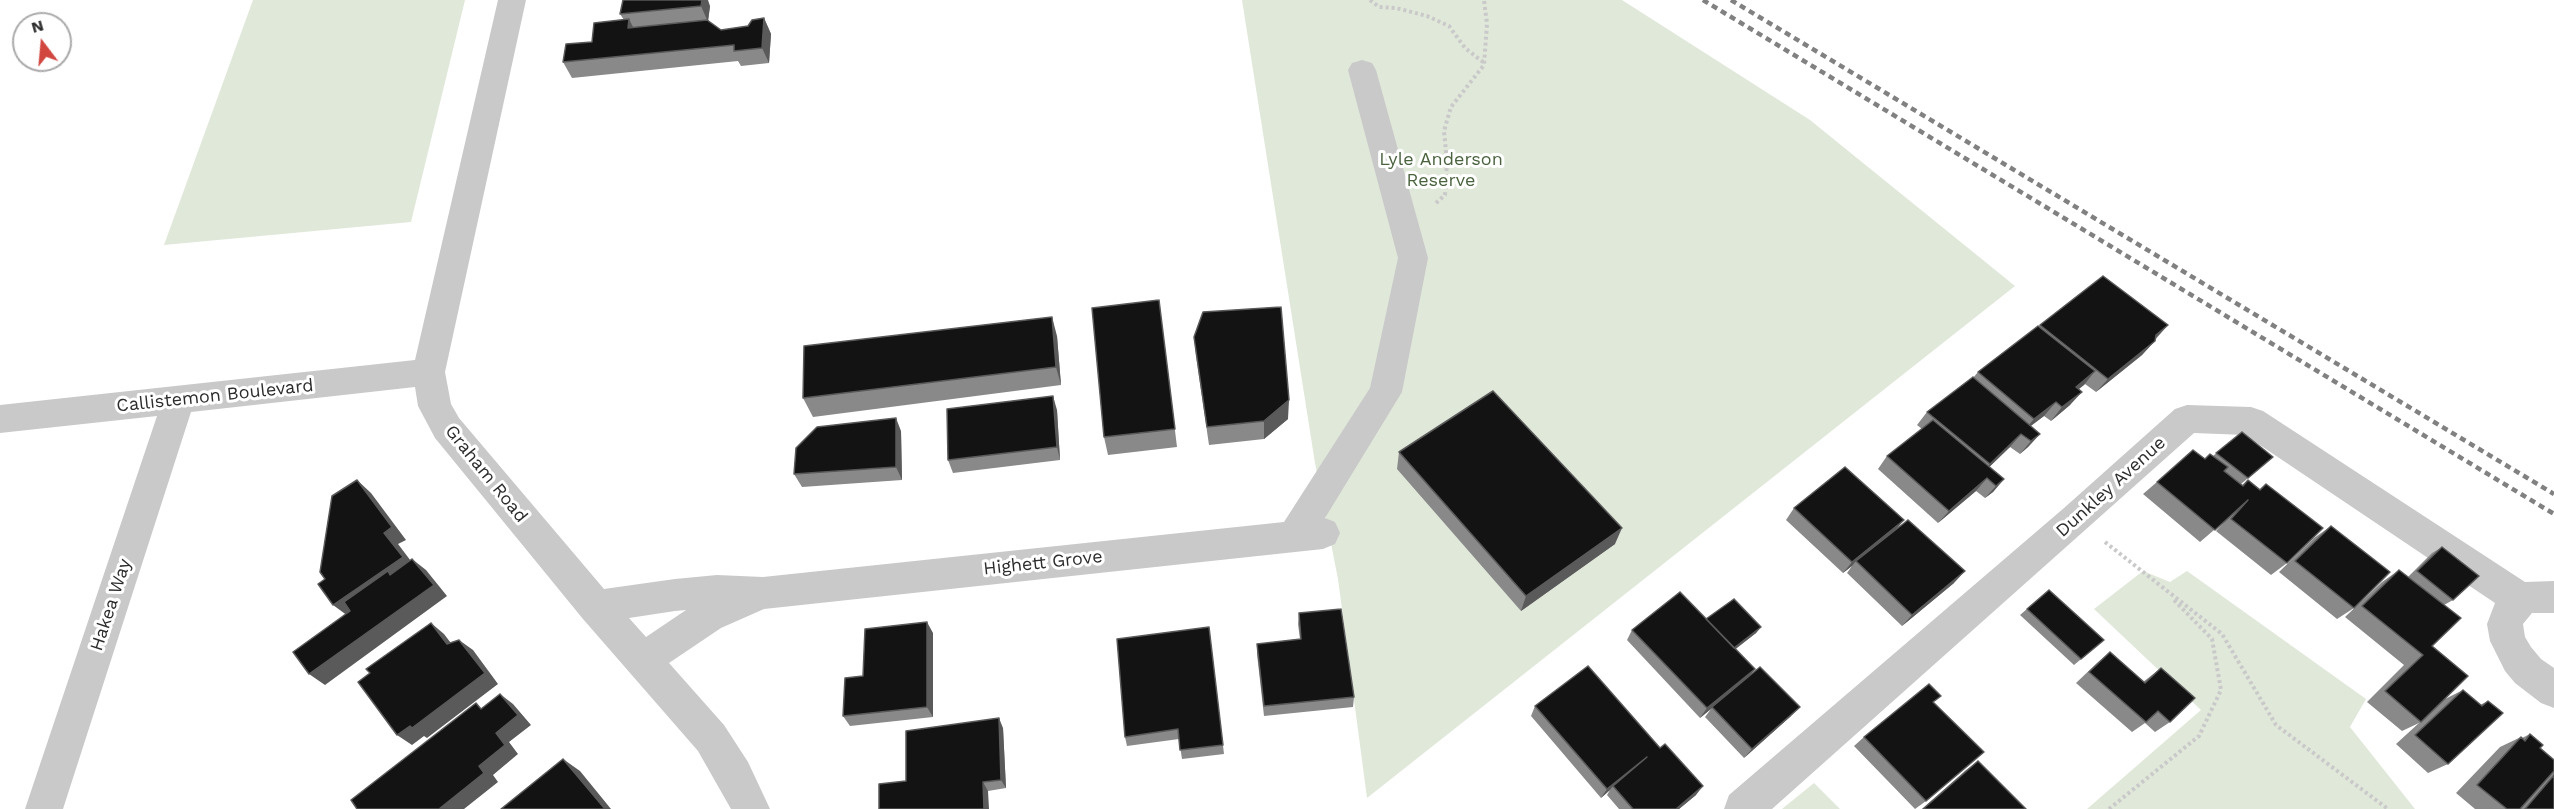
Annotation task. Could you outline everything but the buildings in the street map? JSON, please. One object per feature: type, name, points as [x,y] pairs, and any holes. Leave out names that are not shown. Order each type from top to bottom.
[{"type":"street","name":"Graham Road","points":[[512,0],[432,352],[429,372],[435,406],[447,428],[596,607],[711,738],[734,775],[751,809]]},
{"type":"street","points":[[1362,70],[1406,229]]},
{"type":"street","name":"Highett Grove","points":[[596,607],[717,591],[763,593],[1309,535],[1386,392],[1413,258],[1406,229]]},
{"type":"street","name":"Callistemon Boulevard","points":[[0,419],[429,372]]},
{"type":"street","name":"Hakea Way","points":[[44,809],[177,401]]},
{"type":"street","name":"Dunkley Avenue","points":[[1743,809],[2076,519],[2187,419],[2251,422],[2537,598]]},
{"type":"street","name":"Highett Grove","points":[[642,660],[708,616],[763,593]]},
{"type":"street","points":[[2537,598],[2510,610],[2505,624],[2508,641],[2528,671],[2554,690]]},
{"type":"path","points":[[1370,0],[1379,7],[1396,8],[1427,16],[1449,26],[1465,48],[1484,62]]},
{"type":"path","points":[[1406,229],[1445,195],[1447,162],[1444,131],[1451,107],[1484,62],[1487,24],[1484,0]]},
{"type":"path","points":[[2076,519],[2222,634],[2276,725],[2388,809]]},
{"type":"path","points":[[2109,809],[2199,736],[2221,690],[2212,639],[2165,590]]},
{"type":"green space","points":[[253,0],[465,0],[411,222],[164,245]]},
{"type":"green space","name":"Lyle Anderson Reserve","points":[[1242,0],[1622,0],[1810,120],[2015,286],[1367,798],[1338,579],[1315,463]]},
{"type":"green space","points":[[2143,571],[2170,582],[2187,571],[2366,699],[2350,727],[2415,809],[2087,809],[2201,710],[2094,609]]},
{"type":"green space","points":[[1814,783],[1840,809],[1782,809]]},
{"type":"railway","points":[[1703,0],[2554,514]]},
{"type":"railway","points":[[1731,0],[2554,494]]}]
